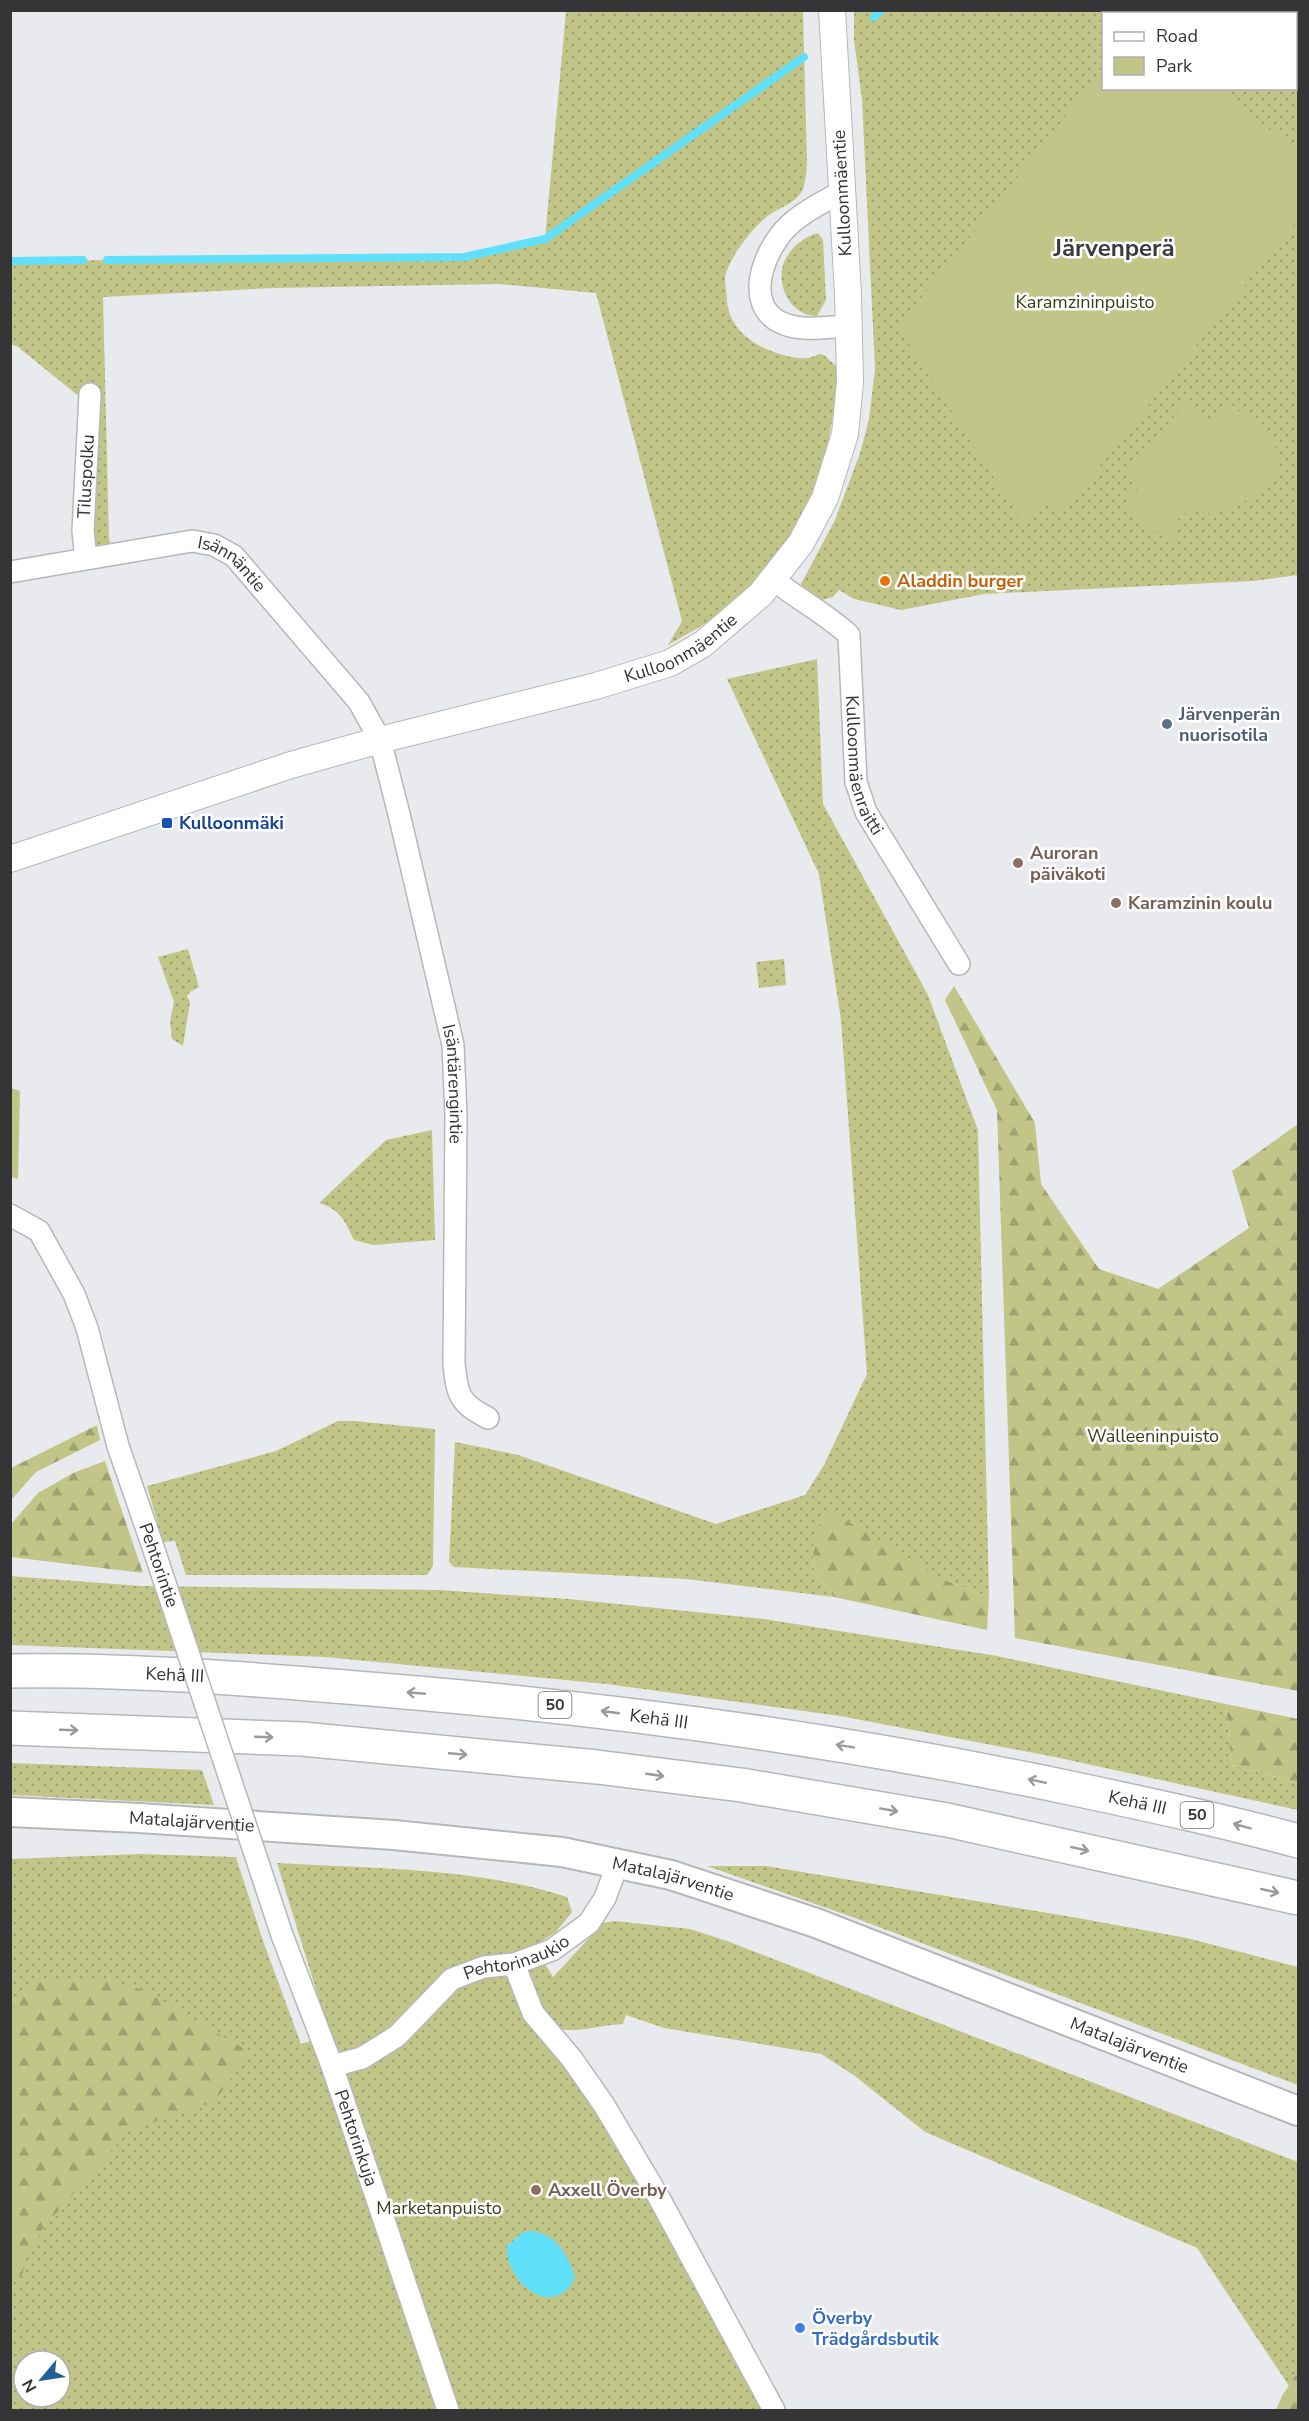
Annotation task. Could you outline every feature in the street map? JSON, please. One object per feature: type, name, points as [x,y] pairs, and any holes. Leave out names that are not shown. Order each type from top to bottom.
[{"type":"highway","name":"Kehä III","points":[[10,1671],[92,1670],[298,1682],[571,1707],[740,1729],[958,1765],[1227,1821],[1299,1841]]},
{"type":"highway","points":[[10,1728],[302,1739],[597,1767],[741,1785],[947,1820],[1299,1898]]},
{"type":"main road","name":"Matalajärventie","points":[[10,1812],[394,1835],[562,1852],[671,1875],[816,1923],[1299,2111]]},
{"type":"street","name":"Kulloonmäentie","points":[[10,860],[291,765],[596,686],[670,663],[703,644],[741,614],[774,580],[801,543],[825,498],[844,437],[850,382],[832,10]]},
{"type":"street","points":[[841,192],[793,221],[774,244],[760,273],[761,302],[776,319],[799,327],[809,329],[848,326]]},
{"type":"street","name":"Tiluspolku","points":[[86,558],[84,531],[90,394]]},
{"type":"street","name":"Isännäntie","points":[[13,565],[86,558],[192,541],[214,544],[234,556],[359,702],[380,741]]},
{"type":"street","name":"Kulloonmäenraitti","points":[[774,580],[805,604],[830,618],[849,635],[856,782],[866,812],[959,964]]},
{"type":"street","name":"Isäntärengintie","points":[[380,741],[453,1045],[456,1116],[454,1363],[457,1392],[469,1408],[488,1418]]},
{"type":"street","name":"Pehtorintie","points":[[10,1215],[39,1231],[74,1294],[87,1328],[118,1446],[282,1935]]},
{"type":"street","name":"Pehtorinaukio","points":[[332,2066],[362,2058],[397,2036],[452,1979],[484,1967],[514,1964],[552,1950],[590,1923],[605,1898],[618,1863]]},
{"type":"street","name":"Pehtorinkuja","points":[[282,1935],[332,2066],[448,2410]]},
{"type":"street","points":[[514,1964],[533,2013],[572,2059],[604,2105],[658,2196],[774,2410]]},
{"type":"green space","points":[[566,11],[803,11],[807,164],[804,185],[795,199],[763,220],[735,254],[725,279],[727,302],[732,320],[750,340],[766,349],[791,357],[808,358],[819,354],[824,355],[836,366],[839,380],[828,444],[810,498],[788,540],[761,576],[722,614],[668,645],[682,621],[596,293],[499,284],[273,288],[103,297],[109,539],[113,554],[86,558],[81,398],[18,347],[11,344],[10,261],[464,257],[545,239]]},
{"type":"green space","name":"Karamzininpuisto","points":[[854,11],[1282,11],[1102,12],[1102,90],[1297,90],[1297,46],[1298,575],[1253,581],[984,594],[901,610],[854,599],[839,590],[833,597],[819,601],[807,593],[801,584],[835,520],[860,453],[869,419],[875,369],[862,99],[854,40]]},
{"type":"green space","points":[[1102,70],[1102,90],[1220,90],[1298,152],[1298,219],[1063,512],[1046,498],[1024,525],[898,327]]},
{"type":"green space","points":[[818,233],[823,240],[826,300],[817,316],[807,315],[792,304],[783,288],[782,269],[785,260],[795,246]]},
{"type":"green space","points":[[1187,401],[1211,423],[1231,404],[1270,438],[1276,448],[1278,459],[1276,470],[1264,488],[1244,501],[1212,516],[1202,509],[1191,510],[1178,519],[1176,538],[1169,540],[1155,532],[1133,511],[1125,497],[1138,491],[1126,474]]},
{"type":"green space","points":[[817,659],[823,804],[928,995],[978,1130],[989,1597],[947,1581],[813,1545],[814,1572],[834,1597],[686,1579],[454,1567],[449,1562],[455,1442],[518,1455],[716,1524],[805,1495],[824,1465],[867,1374],[841,1020],[819,874],[727,679]]},
{"type":"green space","points":[[188,949],[199,987],[187,996],[190,1002],[183,1046],[172,1039],[170,1021],[174,1002],[158,957]]},
{"type":"green space","points":[[784,959],[786,985],[759,988],[756,962]]},
{"type":"green space","name":"Walleeninpuisto","points":[[954,986],[1035,1123],[1041,1184],[1099,1269],[1158,1289],[1249,1228],[1232,1171],[1298,1124],[1298,1691],[1015,1638],[997,1110],[945,1000]]},
{"type":"green space","points":[[11,1088],[20,1091],[18,1179],[11,1177]]},
{"type":"green space","points":[[432,1130],[435,1240],[373,1245],[354,1240],[341,1216],[332,1208],[319,1203],[386,1140]]},
{"type":"green space","points":[[338,1421],[435,1429],[433,1566],[427,1575],[186,1575],[175,1541],[163,1542],[147,1486],[276,1451]]},
{"type":"green space","points":[[97,1425],[100,1440],[36,1472],[11,1500],[11,1468]]},
{"type":"green space","points":[[105,1461],[143,1573],[11,1557],[11,1524],[38,1493],[73,1473]]},
{"type":"green space","points":[[829,1510],[947,1581],[989,1597],[987,1630],[834,1597],[814,1572],[813,1545],[819,1525]]},
{"type":"green space","points":[[10,1576],[141,1586],[440,1590],[569,1599],[764,1619],[997,1656],[1226,1704],[1231,1765],[1298,1783],[1298,1810],[1055,1757],[840,1716],[607,1684],[325,1657],[11,1645]]},
{"type":"green space","points":[[1226,1704],[1298,1719],[1298,1783],[1231,1765]]},
{"type":"green space","points":[[11,1763],[202,1770],[214,1805],[11,1795]]},
{"type":"green space","name":"Marketanpuisto","points":[[140,1854],[236,1857],[262,1938],[301,2044],[330,2035],[277,1863],[387,1868],[460,1875],[532,1887],[567,1897],[572,1912],[556,1932],[534,1946],[553,1977],[603,1923],[614,1921],[690,1929],[727,1941],[1298,2162],[1298,2372],[1289,2386],[1197,2248],[925,2132],[855,2076],[821,2054],[664,2028],[626,2015],[623,2024],[581,2029],[557,2029],[614,2101],[698,2256],[786,2410],[11,2410],[11,1859]]},
{"type":"green space","points":[[707,1866],[766,1866],[1078,1918],[1187,1938],[1298,1967],[1298,2085],[855,1918]]},
{"type":"green space","points":[[34,1979],[103,1979],[143,1990],[250,2052],[214,2102],[130,2130],[43,2228],[25,2261],[22,2276],[11,2275],[11,2012]]},
{"type":"green space","points":[[1298,2372],[1298,2410],[1276,2410],[1282,2396]]},
{"type":"water","points":[[532,2231],[548,2237],[565,2254],[575,2278],[566,2291],[555,2296],[543,2296],[532,2292],[513,2272],[508,2259],[507,2246],[523,2232]]},
{"type":"waterway","points":[[874,17],[882,10]]},
{"type":"waterway","points":[[107,260],[464,257],[545,239],[804,57]]},
{"type":"waterway","points":[[10,261],[83,260]]},
{"type":"place","name":"Aladdin burger","points":[[885,581]]},
{"type":"place","name":"Järvenperän nuorisotila","points":[[1167,724]]},
{"type":"place","name":"Kulloonmäki","points":[[167,823]]},
{"type":"place","name":"Auroran päiväkoti","points":[[1018,863]]},
{"type":"place","name":"Karamzinin koulu","points":[[1116,903]]},
{"type":"place","name":"Axxell Överby","points":[[536,2190]]},
{"type":"place","name":"Överby Trädgårdsbutik","points":[[800,2328]]},
{"type":"district","name":"Järvenperä","points":[[1114,248]]}]
